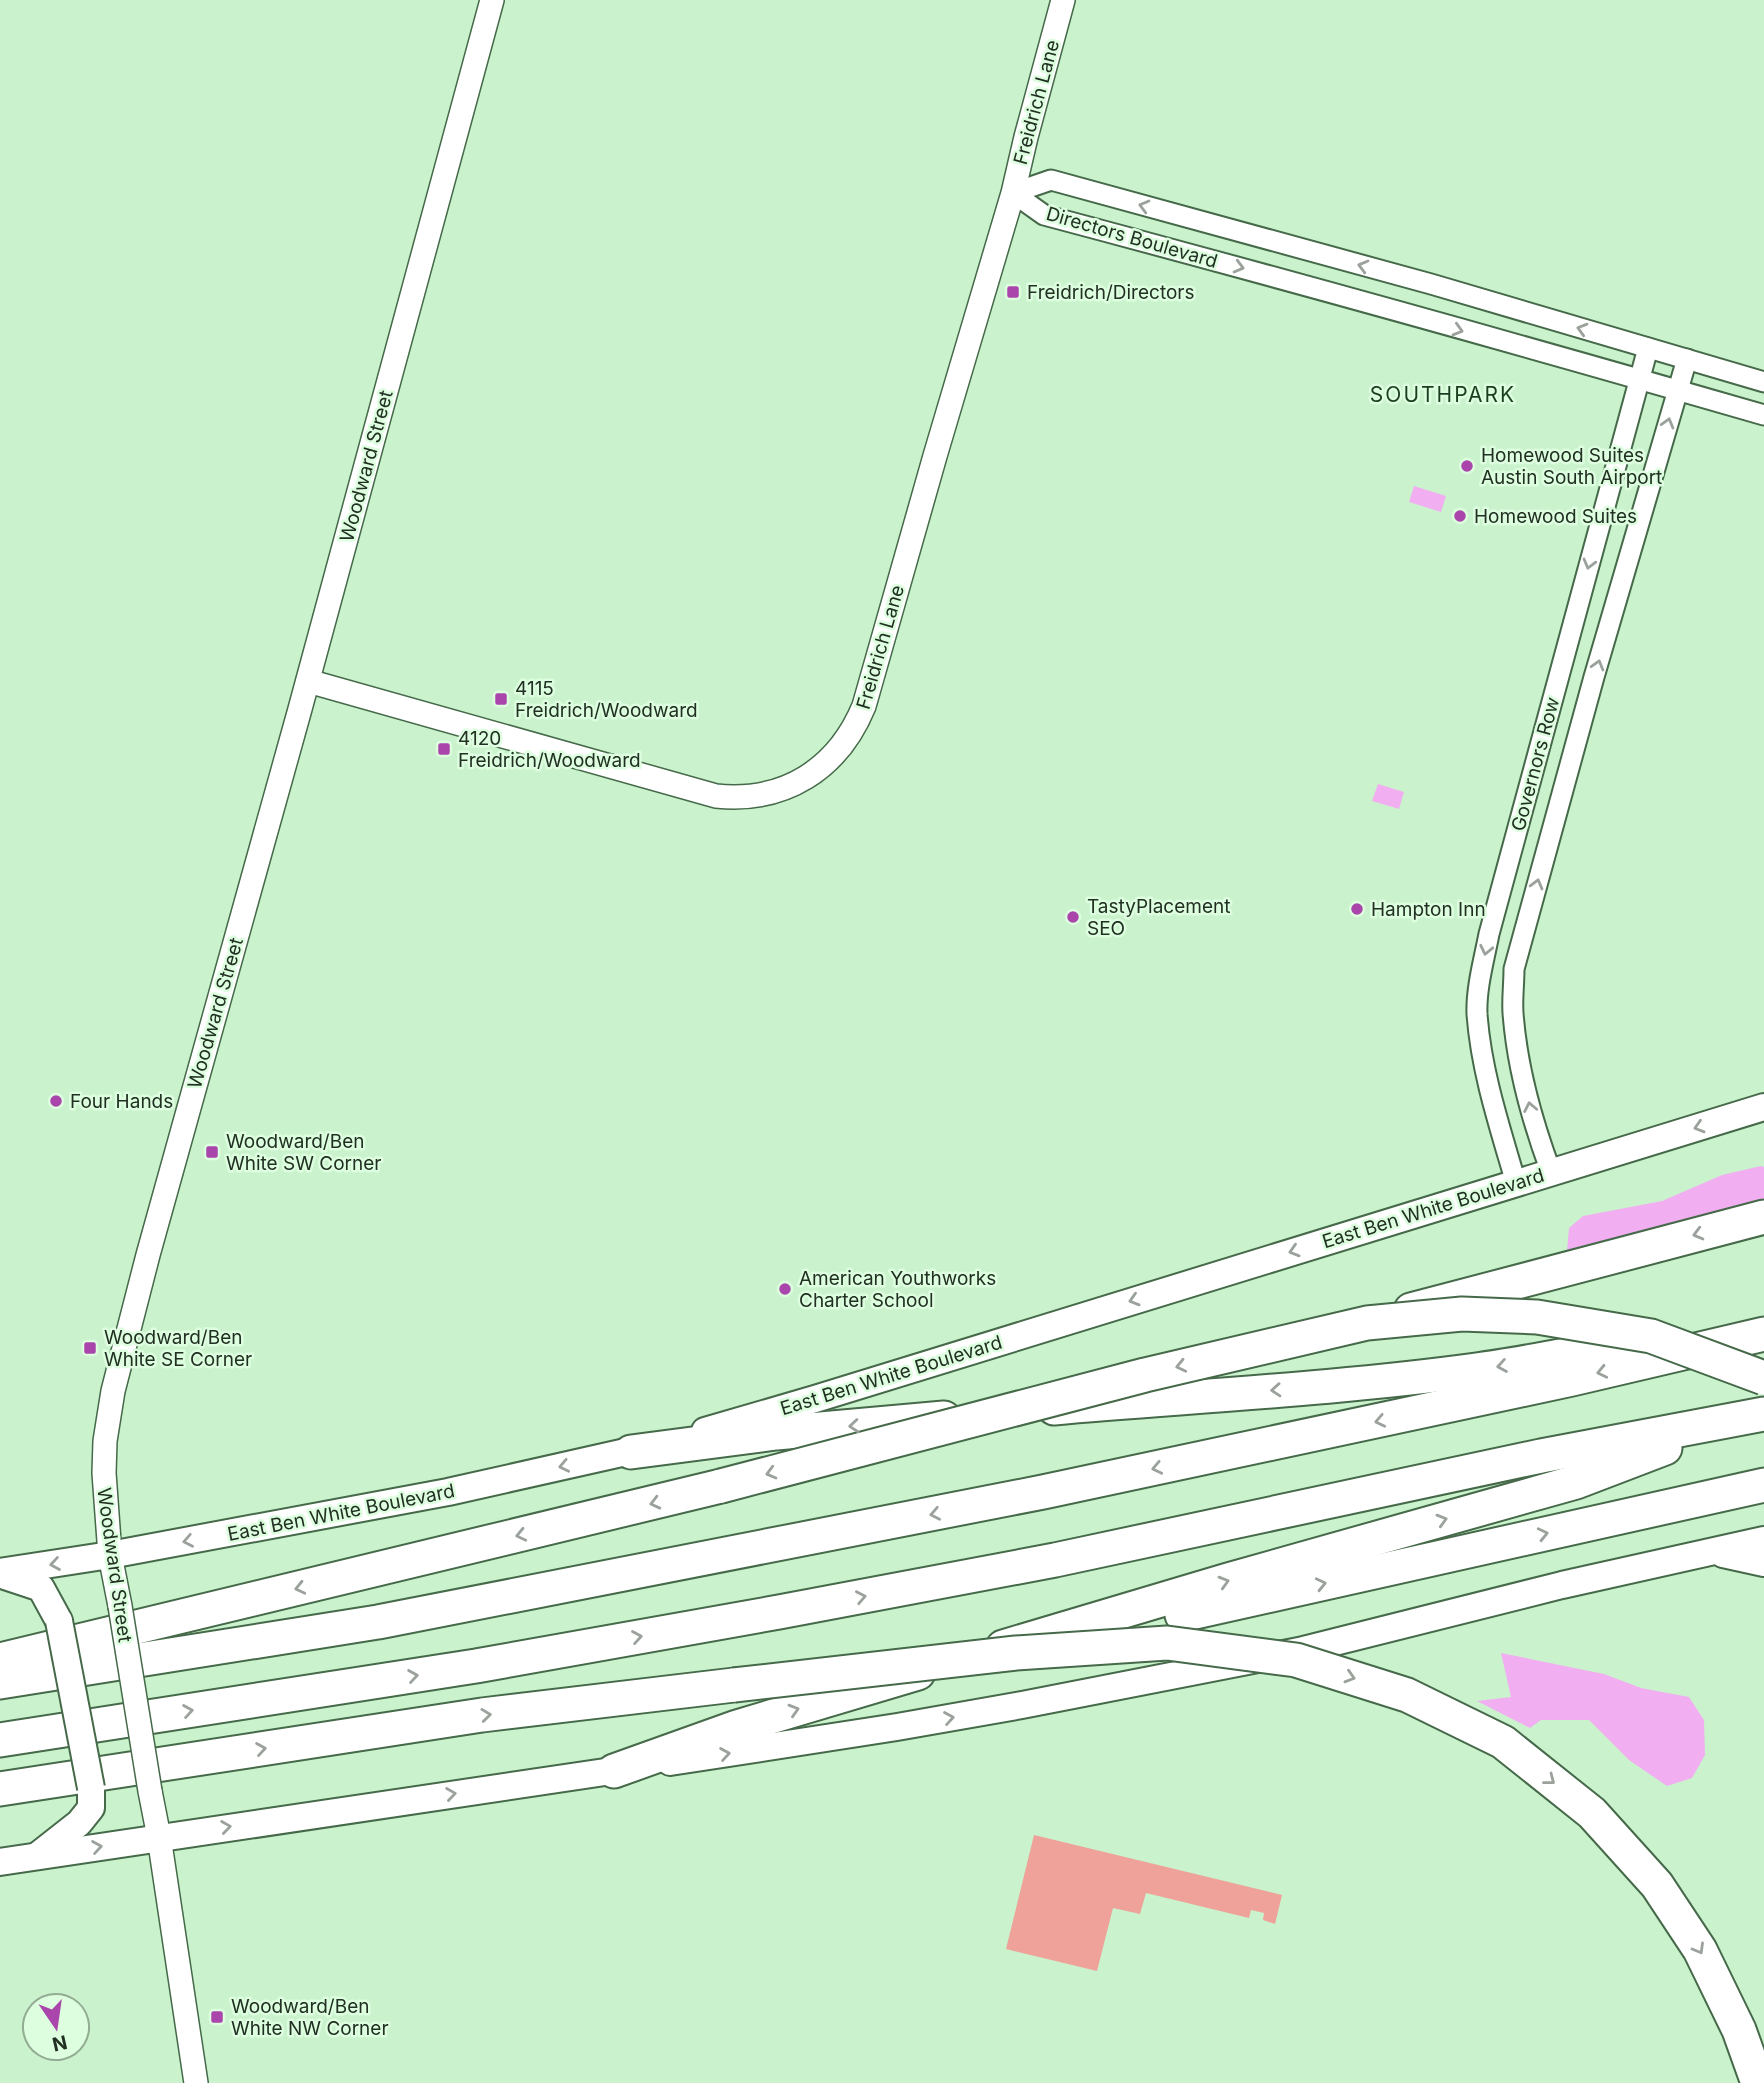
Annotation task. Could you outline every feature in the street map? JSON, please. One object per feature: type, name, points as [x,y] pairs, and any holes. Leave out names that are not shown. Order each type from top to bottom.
[{"type":"highway","points":[[0,1660],[721,1486],[1145,1375],[1367,1322],[1764,1217]]},
{"type":"highway","points":[[1367,1322],[1462,1314],[1537,1317],[1651,1336],[1764,1378]]},
{"type":"highway","points":[[631,1452],[802,1431],[1196,1395],[1338,1386],[1478,1370],[1614,1347],[1764,1332]]},
{"type":"highway","points":[[0,1682],[378,1622],[1003,1500],[1572,1379],[1764,1332]]},
{"type":"highway","points":[[0,1740],[476,1666],[779,1612],[1055,1560],[1528,1459],[1756,1415]]},
{"type":"highway","points":[[614,1770],[750,1723],[1215,1584],[1576,1482],[1756,1415]]},
{"type":"highway","points":[[1016,1653],[1764,1485]]},
{"type":"highway","points":[[0,1789],[482,1715],[1016,1653],[1167,1643],[1296,1660],[1408,1695],[1503,1742],[1592,1813],[1657,1885],[1700,1950],[1739,2030],[1758,2083]]},
{"type":"main road","name":"East Ben White Boulevard","points":[[0,1573],[448,1492],[631,1452],[815,1399],[1764,1107]]},
{"type":"main road","points":[[0,1862],[897,1727],[1010,1707],[1299,1651],[1562,1585],[1764,1540]]},
{"type":"main road","points":[[1711,1552],[1764,1563]]},
{"type":"main road","points":[[0,1573],[41,1588],[59,1621],[91,1788],[91,1808],[79,1823],[36,1857]]},
{"type":"street","name":"Woodward Street","points":[[196,2083],[159,1837],[110,1555],[104,1473],[105,1441],[113,1391],[148,1255],[308,681],[492,0]]},
{"type":"street","name":"Freidrich Lane","points":[[308,681],[716,796],[744,797],[775,792],[804,779],[830,760],[849,737],[864,706],[1013,193],[1063,0]]},
{"type":"street","name":"Directors Boulevard","points":[[1013,193],[1051,180],[1419,281],[1764,382]]},
{"type":"street","name":"Directors Boulevard","points":[[1013,193],[1044,215],[1338,294],[1764,415]]},
{"type":"street","name":"Governors Row","points":[[1516,1183],[1484,1060],[1477,1012],[1480,977],[1489,934],[1648,348]]},
{"type":"street","name":"Governors Row","points":[[1551,1172],[1532,1121],[1513,1012],[1514,969],[1594,677],[1687,359]]},
{"type":"shaded area","points":[[1414,486],[1446,496],[1441,512],[1409,502]]},
{"type":"shaded area","points":[[1378,784],[1404,792],[1399,809],[1372,801]]},
{"type":"shaded area","points":[[1764,1167],[1764,1232],[1576,1270],[1567,1251],[1569,1228],[1583,1216],[1662,1201],[1722,1175]]},
{"type":"shaded area","points":[[1501,1653],[1604,1674],[1641,1688],[1689,1697],[1704,1720],[1705,1755],[1692,1778],[1667,1786],[1629,1760],[1589,1720],[1541,1720],[1530,1728],[1477,1701],[1511,1697]]},
{"type":"shaded area","points":[[1034,1835],[1282,1895],[1275,1924],[1263,1920],[1264,1913],[1251,1910],[1249,1918],[1146,1893],[1140,1914],[1113,1908],[1097,1971],[1006,1949]]},
{"type":"place","name":"Freidrich/Directors","points":[[1013,292]]},
{"type":"place","name":"Homewood Suites Austin South Airport","points":[[1467,466]]},
{"type":"place","name":"Homewood Suites","points":[[1460,516]]},
{"type":"place","name":"4115 Freidrich/Woodward","points":[[501,699]]},
{"type":"place","name":"4120 Freidrich/Woodward","points":[[444,749]]},
{"type":"place","name":"Hampton Inn","points":[[1357,909]]},
{"type":"place","name":"TastyPlacement SEO","points":[[1073,917]]},
{"type":"place","name":"Four Hands","points":[[56,1101]]},
{"type":"place","name":"Woodward/Ben White SW Corner","points":[[212,1152]]},
{"type":"place","name":"American Youthworks Charter School","points":[[785,1289]]},
{"type":"place","name":"Woodward/Ben White SE Corner","points":[[90,1348]]},
{"type":"place","name":"Woodward/Ben White NW Corner","points":[[217,2017]]},
{"type":"district","name":"SOUTHPARK","points":[[1443,395]]}]
